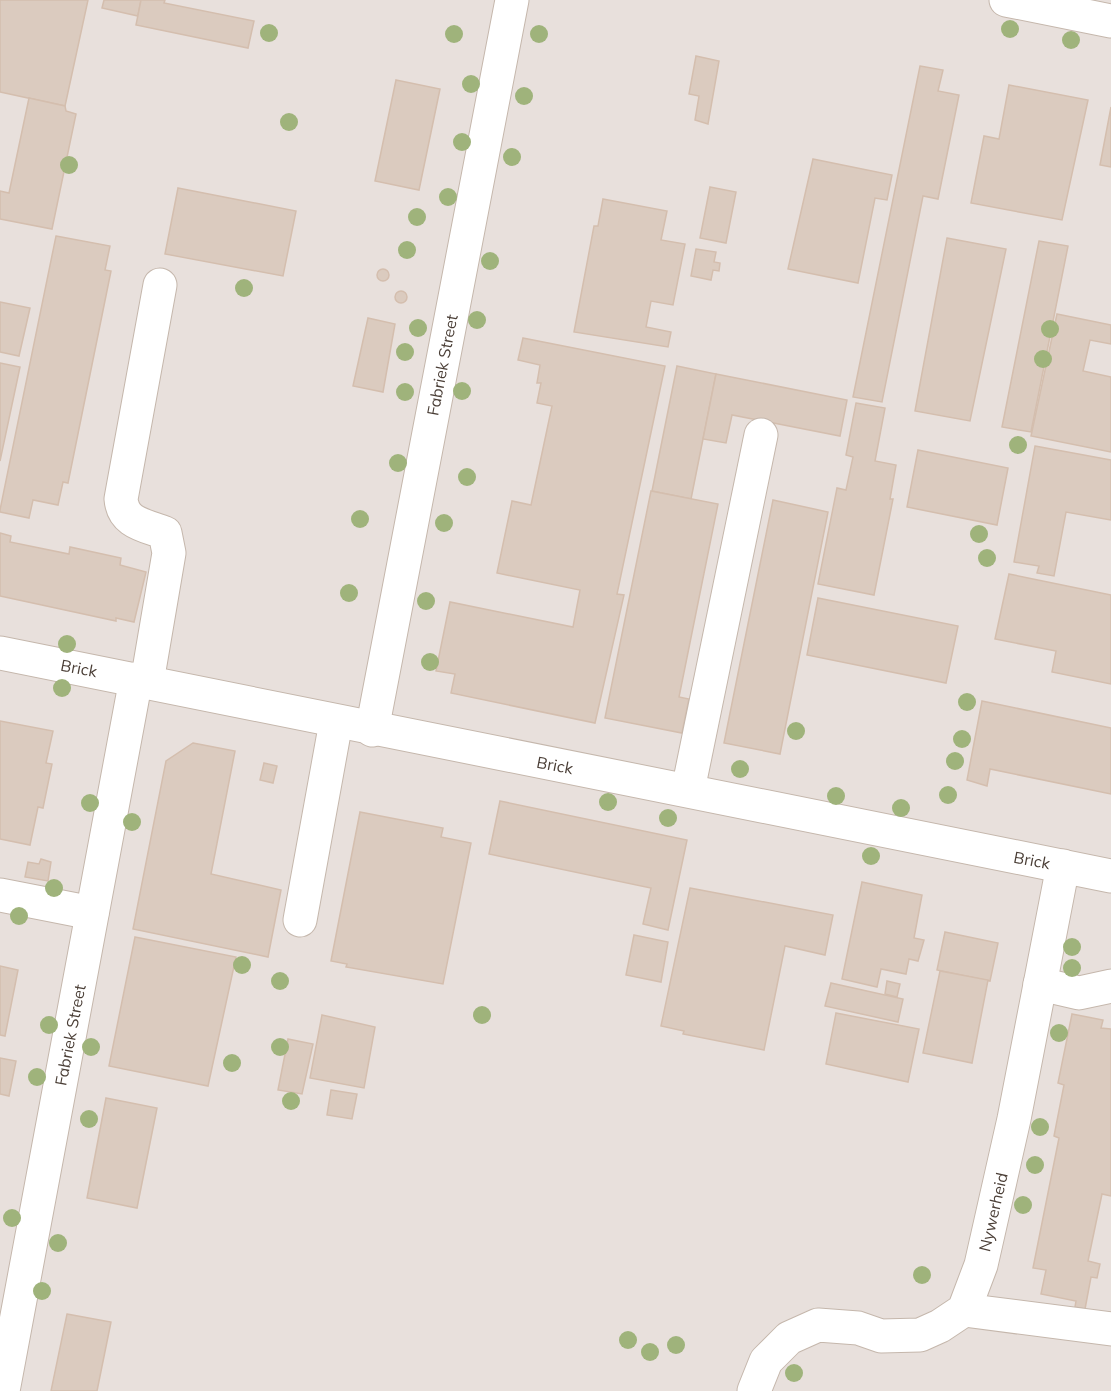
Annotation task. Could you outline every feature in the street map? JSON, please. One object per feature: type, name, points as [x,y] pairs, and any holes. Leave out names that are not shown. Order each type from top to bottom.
[{"type":"street","name":"Fabriek Street","points":[[372,730],[512,0]]},
{"type":"street","points":[[1006,0],[1111,21]]},
{"type":"street","name":"Fabriek Street","points":[[3,1391],[92,914],[169,553],[165,533],[128,519],[122,511],[121,499],[160,285]]},
{"type":"street","points":[[688,790],[760,435]]},
{"type":"street","name":"Brick","points":[[0,653],[141,680],[372,730],[688,790],[1111,876]]},
{"type":"street","points":[[300,920],[336,722]]},
{"type":"street","name":"Nywerheid","points":[[964,1310],[981,1265],[1014,1119],[1063,867]]},
{"type":"street","points":[[0,895],[92,914]]},
{"type":"street","points":[[1040,984],[1079,993],[1111,986]]},
{"type":"street","points":[[754,1391],[766,1361],[789,1338],[818,1325],[858,1328],[881,1335],[920,1335],[940,1326],[964,1310],[1111,1329]]},
{"type":"shaded area","points":[[0,0],[1111,0],[1111,1391],[0,1391]]},
{"type":"building","points":[[0,0],[88,0],[65,106],[0,92]]},
{"type":"building","points":[[104,0],[141,0],[138,16],[102,8]]},
{"type":"building","points":[[141,0],[165,0],[164,3],[254,21],[248,48],[136,25]]},
{"type":"building","points":[[696,56],[719,61],[708,124],[695,120],[699,96],[689,94]]},
{"type":"building","points":[[920,66],[943,70],[938,91],[959,95],[938,199],[923,196],[882,402],[853,397]]},
{"type":"building","points":[[396,80],[440,89],[419,190],[375,181]]},
{"type":"building","points":[[1009,85],[1088,100],[1062,220],[971,203],[984,136],[999,139]]},
{"type":"building","points":[[29,98],[65,106],[66,111],[76,114],[52,229],[0,219],[0,191],[9,193]]},
{"type":"building","points":[[1111,107],[1111,167],[1100,165]]},
{"type":"building","points":[[813,159],[892,175],[887,200],[875,198],[858,283],[788,269]]},
{"type":"building","points":[[710,187],[736,192],[726,243],[700,238]]},
{"type":"building","points":[[178,188],[296,211],[283,276],[165,254]]},
{"type":"building","points":[[603,199],[667,211],[661,240],[685,244],[673,305],[651,301],[646,327],[671,332],[668,347],[574,332],[594,226],[598,226]]},
{"type":"building","points":[[56,236],[110,246],[105,270],[111,271],[68,483],[63,482],[58,505],[33,500],[29,518],[0,512],[0,510]]},
{"type":"building","points":[[947,238],[1006,249],[970,421],[915,411]]},
{"type":"building","points":[[1039,241],[1068,246],[1031,432],[1002,427]]},
{"type":"building","points":[[696,249],[716,252],[714,262],[720,263],[719,271],[713,270],[711,280],[691,276]]},
{"type":"building","points":[[385,269],[388,270],[388,280],[381,281],[378,280],[377,273],[378,270]]},
{"type":"building","points":[[403,291],[406,292],[406,302],[399,303],[396,302],[395,295],[396,292]]},
{"type":"building","points":[[0,302],[30,308],[19,356],[0,352]]},
{"type":"building","points":[[1057,314],[1111,325],[1111,344],[1090,340],[1083,371],[1111,377],[1111,452],[1031,436]]},
{"type":"building","points":[[368,318],[395,324],[383,392],[353,386]]},
{"type":"building","points":[[523,338],[665,366],[617,594],[624,595],[595,723],[451,693],[455,674],[436,671],[450,602],[573,627],[580,590],[497,573],[512,501],[531,505],[552,406],[537,403],[541,383],[537,383],[540,365],[518,360]]},
{"type":"building","points":[[0,363],[20,367],[0,461]]},
{"type":"building","points":[[677,366],[716,374],[691,499],[652,491]]},
{"type":"building","points":[[716,374],[847,400],[840,436],[732,415],[726,443],[703,439]]},
{"type":"building","points":[[856,403],[885,408],[875,461],[896,465],[890,499],[893,499],[874,595],[818,584],[837,488],[846,490],[853,457],[846,455]]},
{"type":"building","points":[[1035,446],[1111,460],[1111,520],[1066,512],[1054,576],[1037,573],[1039,566],[1014,562]]},
{"type":"building","points":[[918,450],[1008,468],[997,525],[907,507]]},
{"type":"building","points":[[651,491],[718,504],[679,697],[689,699],[682,733],[605,718]]},
{"type":"building","points":[[773,500],[828,512],[780,754],[724,743]]},
{"type":"building","points":[[0,533],[11,536],[10,542],[69,554],[70,547],[121,558],[120,565],[146,572],[134,622],[116,618],[116,621],[0,596]]},
{"type":"building","points":[[1009,574],[1111,595],[1111,684],[1052,672],[1056,651],[995,639]]},
{"type":"building","points":[[818,598],[958,626],[946,683],[807,655]]},
{"type":"building","points":[[982,701],[1111,728],[1111,794],[990,769],[987,786],[967,780]]},
{"type":"building","points":[[0,721],[53,731],[46,763],[52,764],[43,808],[38,807],[30,845],[0,839]]},
{"type":"building","points":[[193,743],[235,751],[211,874],[281,890],[268,957],[133,929],[166,761]]},
{"type":"building","points":[[264,763],[277,766],[273,783],[260,780]]},
{"type":"building","points":[[500,801],[687,840],[668,930],[643,924],[651,888],[489,854]]},
{"type":"building","points":[[360,812],[443,828],[441,837],[471,843],[443,984],[346,967],[347,964],[331,961]]},
{"type":"building","points":[[41,859],[51,862],[48,881],[25,877],[28,862],[39,864]]},
{"type":"building","points":[[862,882],[922,895],[914,938],[924,940],[918,961],[909,959],[906,974],[881,969],[877,987],[842,979]]},
{"type":"building","points":[[690,888],[833,915],[825,955],[785,946],[764,1050],[683,1034],[684,1031],[661,1026]]},
{"type":"building","points":[[945,932],[998,943],[990,981],[937,970]]},
{"type":"building","points":[[634,935],[668,942],[661,982],[626,975]]},
{"type":"building","points":[[135,937],[236,957],[208,1086],[109,1066]]},
{"type":"building","points":[[0,966],[18,970],[5,1036],[0,1035]]},
{"type":"building","points":[[940,971],[988,980],[972,1063],[923,1053]]},
{"type":"building","points":[[887,981],[900,984],[897,997],[885,994]]},
{"type":"building","points":[[831,983],[903,999],[898,1022],[825,1006]]},
{"type":"building","points":[[836,1013],[919,1029],[908,1082],[826,1064]]},
{"type":"building","points":[[1072,1014],[1103,1020],[1101,1028],[1111,1029],[1111,1196],[1102,1194],[1088,1261],[1100,1264],[1097,1278],[1091,1277],[1085,1309],[1075,1307],[1076,1301],[1041,1294],[1046,1270],[1033,1268],[1059,1138],[1054,1136],[1064,1085],[1058,1083]]},
{"type":"building","points":[[322,1015],[375,1027],[364,1088],[310,1078]]},
{"type":"building","points":[[288,1039],[313,1044],[302,1094],[278,1090]]},
{"type":"building","points":[[0,1058],[16,1061],[9,1096],[0,1094]]},
{"type":"building","points":[[331,1090],[357,1094],[352,1119],[327,1115]]},
{"type":"building","points":[[106,1098],[157,1108],[137,1208],[87,1198]]},
{"type":"building","points":[[67,1314],[111,1322],[97,1391],[51,1391]]}]
